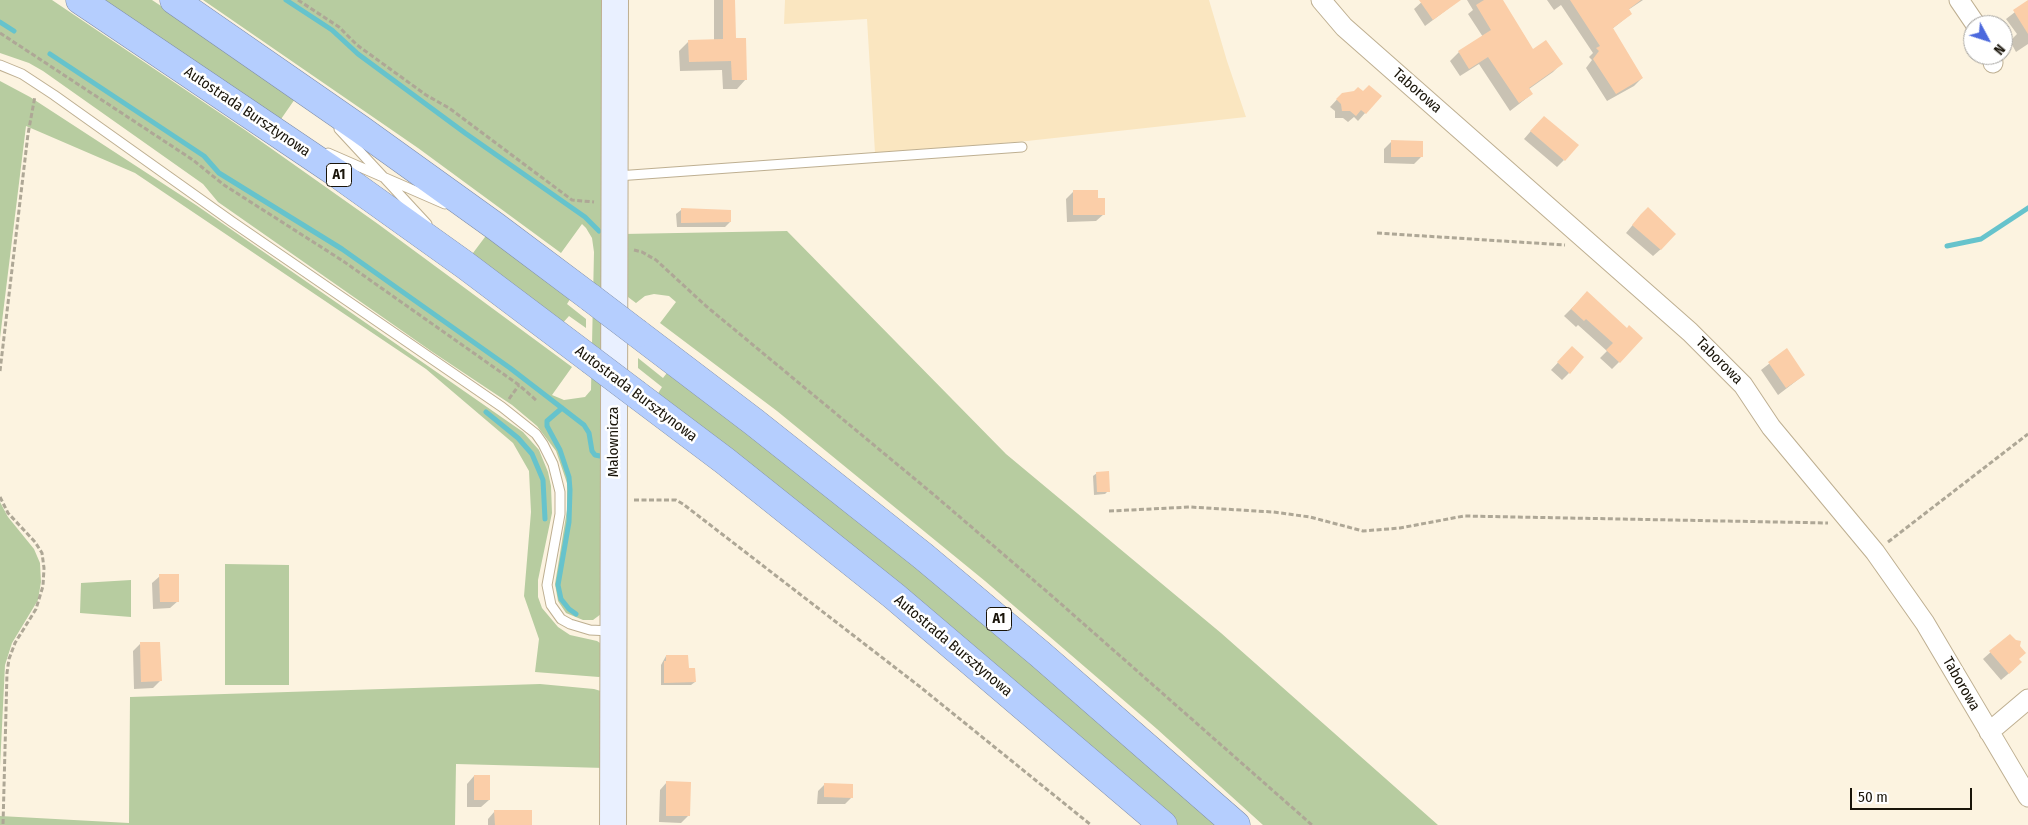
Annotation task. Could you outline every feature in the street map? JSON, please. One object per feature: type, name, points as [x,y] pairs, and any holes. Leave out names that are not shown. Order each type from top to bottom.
[{"type":"highway","name":"Autostrada Bursztynowa","points":[[80,0],[274,130],[465,265],[725,461],[894,596],[1163,825]]},
{"type":"highway","name":"A1","points":[[174,0],[302,88],[495,226],[754,422],[923,556],[1040,654],[1236,825]]},
{"type":"street","name":"Malownicza","points":[[612,825],[615,0]]},
{"type":"street","name":"Taborowa","points":[[1322,0],[1344,27],[1690,332],[1743,385],[1771,427],[1875,552],[1925,623],[2028,797]]},
{"type":"street","points":[[1959,0],[1969,15]]},
{"type":"street","points":[[1989,732],[2028,699]]},
{"type":"lane","points":[[0,66],[22,74],[37,83],[231,221],[502,408],[536,434],[553,464],[560,492],[560,514],[547,585],[551,605],[561,619],[570,624],[590,630],[614,631]]},
{"type":"lane","points":[[302,88],[465,265]]},
{"type":"lane","points":[[274,130],[495,226]]},
{"type":"lane","points":[[615,176],[1022,147]]},
{"type":"path","points":[[298,0],[339,27],[361,48],[426,95],[449,108],[574,200]]},
{"type":"path","points":[[0,33],[179,150],[224,185],[357,270],[518,385],[537,401]]},
{"type":"path","points":[[0,371],[28,134],[37,83]]},
{"type":"path","points":[[1377,233],[1570,245],[1587,242]]},
{"type":"path","points":[[615,251],[632,250],[642,252],[656,260],[693,295],[850,424],[1045,589],[1312,825]]},
{"type":"path","points":[[1875,552],[2028,434]]},
{"type":"path","points":[[0,497],[8,513],[35,542],[42,553],[44,568],[43,586],[38,603],[15,643],[9,659],[7,673],[4,825]]},
{"type":"path","points":[[614,498],[676,500],[682,504],[919,686],[1091,825]]},
{"type":"path","points":[[1108,512],[1190,507],[1273,512],[1310,517],[1363,531],[1400,528],[1464,516],[1852,524]]},
{"type":"shaded area","points":[[785,0],[1209,0],[1246,117],[1027,141],[875,153],[867,19],[784,24]]},
{"type":"green space","points":[[0,0],[52,0],[245,130],[378,224],[572,367],[552,395],[564,400],[585,397],[591,390],[594,252],[592,238],[586,228],[582,224],[561,253],[418,148],[203,0],[608,0],[601,614],[593,620],[583,620],[566,613],[558,601],[555,584],[567,510],[567,483],[556,451],[537,426],[512,405],[431,351],[218,202],[203,184],[43,71],[29,63],[0,53]]},
{"type":"green space","points":[[100,0],[152,0],[297,96],[279,122]]},
{"type":"green space","points":[[0,81],[30,97],[196,205],[523,432],[539,450],[548,472],[551,486],[552,513],[538,580],[538,597],[542,608],[558,627],[570,635],[597,641],[603,645],[606,673],[599,677],[535,672],[539,639],[524,596],[531,512],[529,471],[513,443],[426,369],[135,173],[26,126],[0,338]]},
{"type":"green space","points":[[787,231],[1006,454],[1221,633],[1438,825],[1263,825],[1157,729],[985,581],[777,411],[660,323],[676,302],[669,296],[654,294],[645,296],[636,303],[624,294],[623,234]]},
{"type":"green space","points":[[488,233],[572,296],[567,304],[586,319],[586,328],[569,316],[561,325],[470,257]]},
{"type":"green space","points":[[638,358],[663,378],[670,369],[986,622],[1221,825],[1178,825],[1138,790],[657,395],[662,387],[638,368]]},
{"type":"green space","points":[[0,502],[8,517],[34,549],[40,563],[41,582],[38,600],[12,643],[5,665],[0,767]]},
{"type":"green space","points":[[225,564],[289,565],[289,685],[225,685]]},
{"type":"green space","points":[[131,580],[131,617],[80,613],[81,583]]},
{"type":"green space","points":[[540,684],[594,689],[604,692],[605,768],[456,764],[455,825],[0,825],[0,816],[129,823],[130,697]]},
{"type":"building","points":[[723,0],[735,0],[736,38],[746,38],[747,80],[732,80],[731,61],[689,62],[688,40],[723,39]]},
{"type":"building","points":[[1419,0],[1461,0],[1433,20]]},
{"type":"building","points":[[1484,0],[1503,0],[1533,49],[1546,40],[1563,64],[1529,88],[1533,94],[1519,103],[1488,57],[1469,69],[1458,51],[1491,30],[1476,5]]},
{"type":"building","points":[[1570,0],[1641,0],[1629,9],[1632,14],[1613,28],[1643,78],[1616,94],[1593,59],[1599,51],[1596,48],[1600,46]]},
{"type":"building","points":[[2028,0],[2028,34],[2013,10]]},
{"type":"building","points":[[1369,85],[1382,96],[1366,114],[1361,110],[1356,116],[1350,111],[1342,111],[1341,104],[1336,99],[1342,93],[1354,91],[1358,87],[1363,91]]},
{"type":"building","points":[[1544,116],[1579,145],[1565,161],[1530,131]]},
{"type":"building","points":[[1391,140],[1423,141],[1423,157],[1391,157]]},
{"type":"building","points":[[1073,190],[1098,190],[1098,198],[1105,198],[1105,215],[1073,215]]},
{"type":"building","points":[[1648,207],[1676,234],[1661,250],[1632,225]]},
{"type":"building","points":[[681,208],[731,210],[731,222],[681,223]]},
{"type":"building","points":[[1587,291],[1627,328],[1629,325],[1643,338],[1620,363],[1606,350],[1613,343],[1586,319],[1584,321],[1571,309]]},
{"type":"building","points":[[1572,346],[1584,357],[1570,374],[1557,362]]},
{"type":"building","points":[[1787,348],[1805,375],[1786,388],[1768,362]]},
{"type":"building","points":[[1109,471],[1110,492],[1097,492],[1096,472]]},
{"type":"building","points":[[159,574],[179,574],[179,602],[160,602]]},
{"type":"building","points":[[2010,634],[2016,640],[2021,641],[2020,646],[2026,653],[2019,659],[2022,662],[2009,674],[1989,651]]},
{"type":"building","points":[[140,642],[160,642],[162,681],[141,682]]},
{"type":"building","points":[[666,655],[688,655],[689,668],[695,668],[696,682],[664,683],[664,661],[666,661]]},
{"type":"building","points":[[474,775],[490,775],[490,800],[474,800]]},
{"type":"building","points":[[666,781],[691,782],[690,816],[666,816]]},
{"type":"building","points":[[824,783],[853,784],[853,798],[824,797]]},
{"type":"building","points":[[494,810],[532,810],[532,825],[495,825]]},
{"type":"waterway","points":[[286,0],[332,30],[358,54],[465,133],[585,217],[599,231]]},
{"type":"waterway","points":[[0,22],[14,31]]},
{"type":"waterway","points":[[50,54],[204,156],[219,173],[342,249],[510,368],[584,425],[589,433],[592,451],[595,455],[600,456]]},
{"type":"waterway","points":[[1947,246],[1981,239],[2028,208]]},
{"type":"waterway","points":[[562,408],[547,421],[547,426],[560,450],[569,477],[569,522],[558,585],[561,599],[576,614]]},
{"type":"waterway","points":[[486,412],[518,438],[532,454],[543,480],[545,519]]}]
